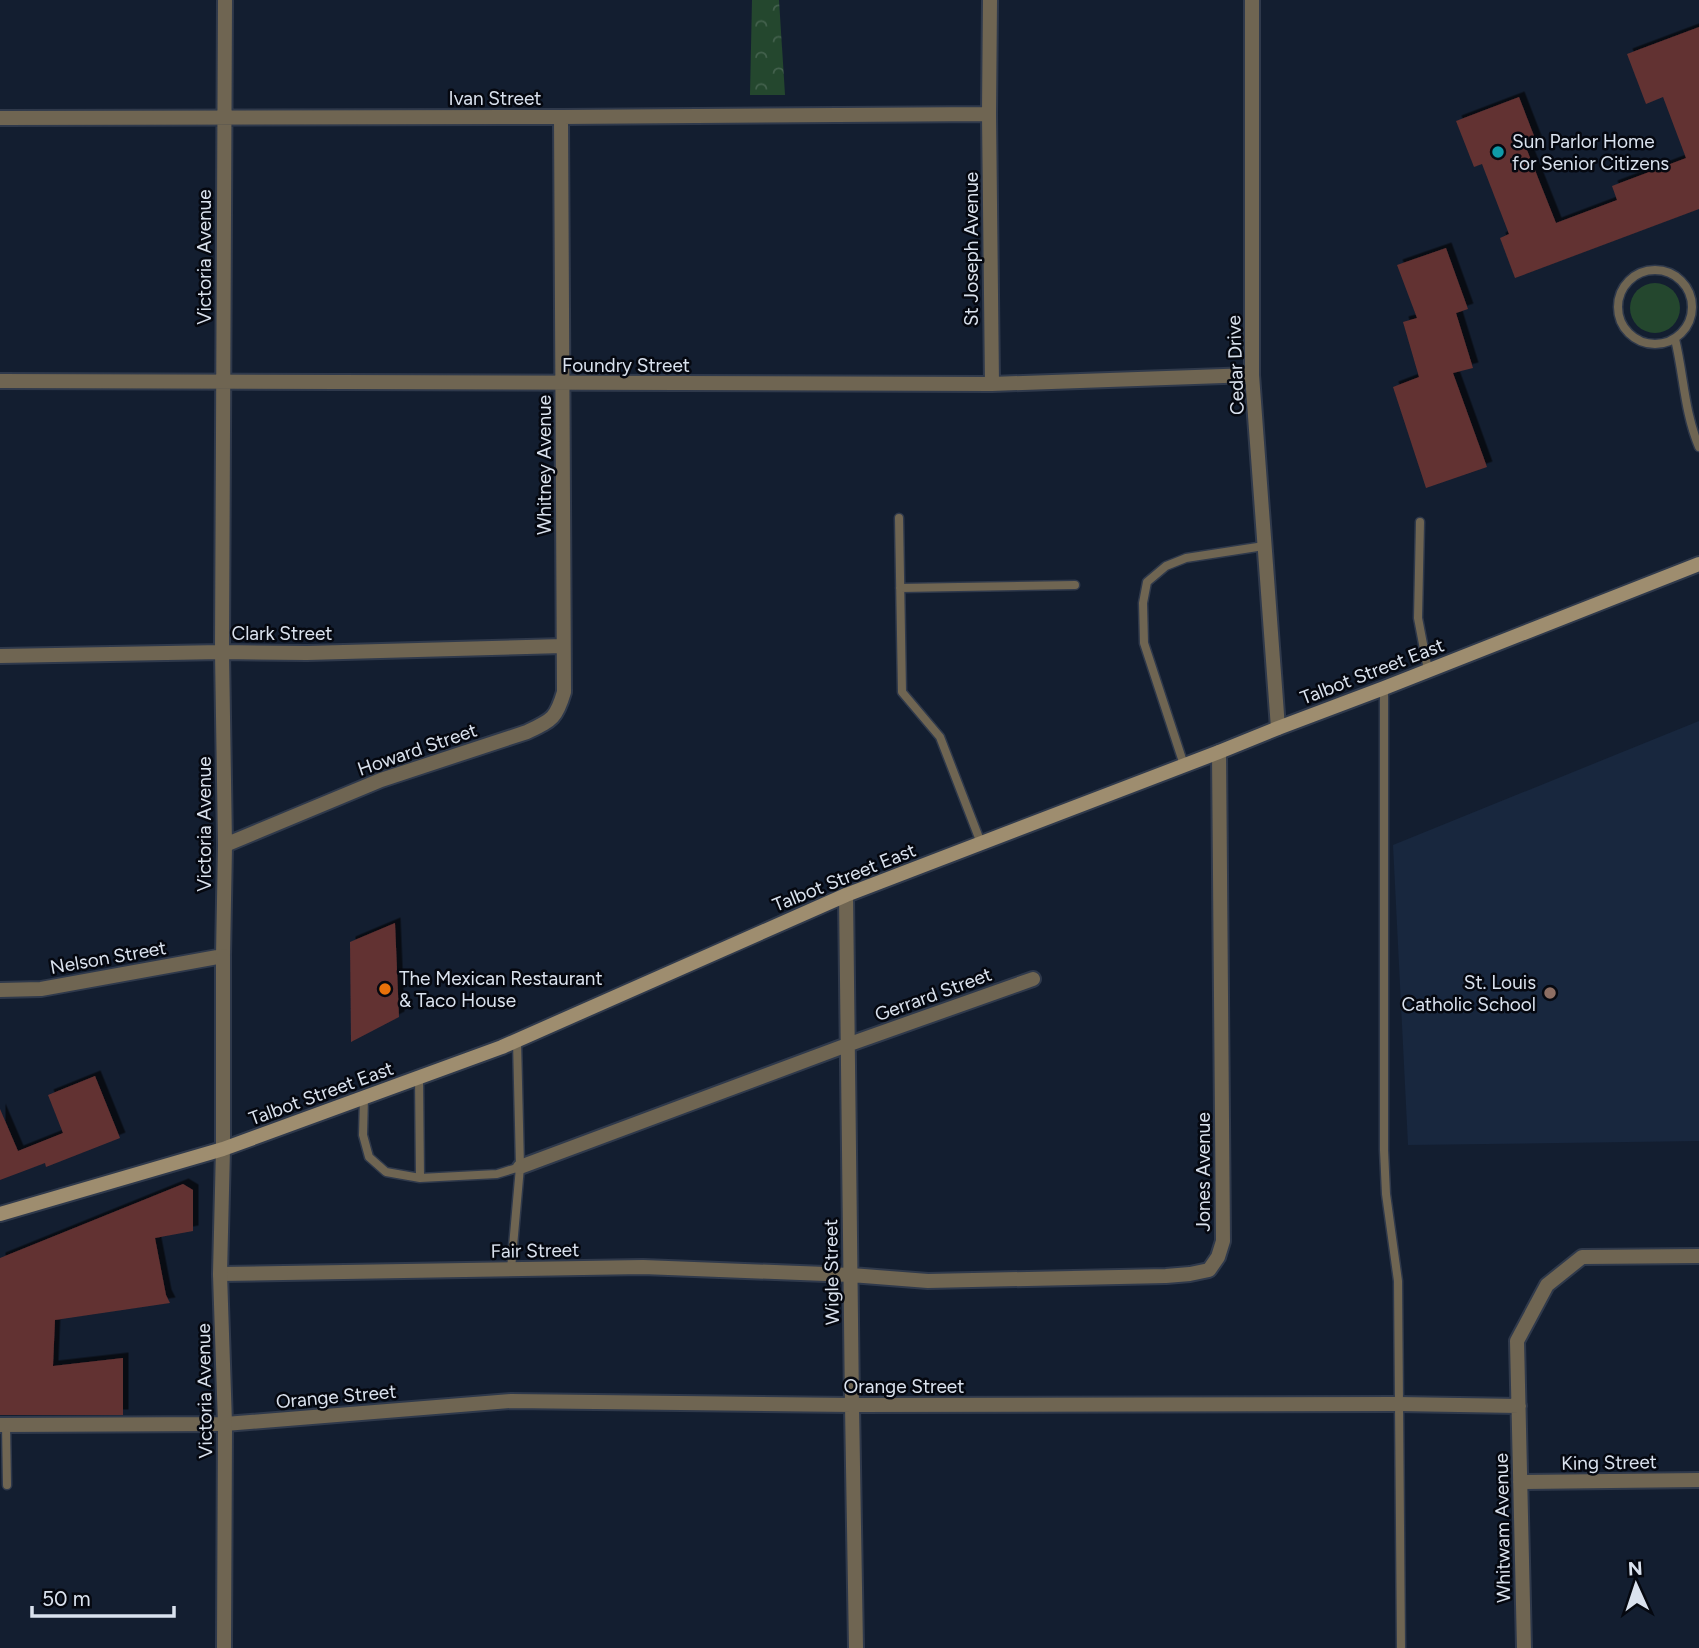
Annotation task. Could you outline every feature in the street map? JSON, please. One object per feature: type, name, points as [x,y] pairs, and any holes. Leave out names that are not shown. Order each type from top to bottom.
[{"type":"main road","name":"Talbot Street East","points":[[0,1214],[223,1149],[517,1041],[846,895],[1699,564]]},
{"type":"street","name":"Victoria Avenue","points":[[224,1648],[225,1424],[220,1274],[225,845],[222,383],[225,0]]},
{"type":"street","name":"St Joseph Avenue","points":[[990,0],[992,384]]},
{"type":"street","name":"Cedar Drive","points":[[1252,0],[1252,375],[1278,728]]},
{"type":"street","name":"Ivan Street","points":[[0,118],[989,114]]},
{"type":"street","name":"Whitney Avenue","points":[[561,117],[563,646]]},
{"type":"street","name":"Foundry Street","points":[[0,381],[992,384],[1252,375]]},
{"type":"street","name":"Clark Street","points":[[0,656],[307,653],[563,646]]},
{"type":"street","name":"Howard Street","points":[[225,845],[381,780],[512,738],[547,723],[558,711],[564,692],[563,646]]},
{"type":"street","name":"Jones Avenue","points":[[851,1275],[928,1281],[1166,1276],[1209,1270],[1219,1257],[1223,1241],[1219,752]]},
{"type":"street","name":"Wigle Street","points":[[846,895],[856,1648]]},
{"type":"street","name":"Nelson Street","points":[[0,989],[41,989],[223,956]]},
{"type":"street","name":"Gerrard Street","points":[[520,1167],[1032,979]]},
{"type":"street","points":[[1519,1406],[1517,1341],[1547,1285],[1582,1257],[1699,1256]]},
{"type":"street","name":"Fair Street","points":[[220,1274],[643,1267],[851,1275]]},
{"type":"street","name":"Orange Street","points":[[3,1425],[225,1424],[510,1401],[852,1405],[1519,1406]]},
{"type":"street","name":"Whitwam Avenue","points":[[1519,1406],[1524,1648]]},
{"type":"street","name":"King Street","points":[[1520,1482],[1699,1480]]},
{"type":"lane","points":[[1651,270],[1664,271],[1675,275],[1685,284],[1691,295],[1691,319],[1675,339],[1652,344],[1640,341],[1623,325],[1618,302],[1622,290],[1639,274],[1651,270]]},
{"type":"lane","points":[[1675,339],[1681,362],[1687,414],[1699,447]]},
{"type":"lane","points":[[899,518],[902,692],[940,737],[981,844]]},
{"type":"lane","points":[[1420,522],[1418,618],[1427,670]]},
{"type":"lane","points":[[1184,765],[1144,643],[1143,603],[1147,582],[1166,566],[1186,558],[1265,546]]},
{"type":"lane","points":[[900,587],[1074,585]]},
{"type":"lane","points":[[1384,688],[1384,1150],[1386,1194],[1398,1281],[1401,1648]]},
{"type":"lane","points":[[511,1269],[520,1167],[517,1041]]},
{"type":"lane","points":[[419,1078],[419,1178]]},
{"type":"lane","points":[[364,1097],[363,1135],[369,1157],[386,1172],[419,1178],[497,1174],[520,1167]]},
{"type":"lane","points":[[3,1425],[7,1485]]},
{"type":"shaded area","name":"St. Louis Catholic School","points":[[1699,721],[1699,1141],[1408,1145],[1393,845]]},
{"type":"green space","points":[[752,0],[779,0],[785,95],[750,95]]},
{"type":"green space","points":[[1655,283],[1673,290],[1680,308],[1673,326],[1655,333],[1637,326],[1630,308],[1637,290]]},
{"type":"building","name":"Sun Parlor Home for Senior Citizens","points":[[1699,27],[1699,209],[1515,278],[1500,238],[1509,234],[1482,164],[1474,167],[1456,121],[1519,97],[1536,141],[1525,145],[1556,223],[1617,200],[1612,186],[1686,158],[1663,97],[1646,104],[1627,54]]},
{"type":"building","points":[[1446,248],[1468,309],[1456,313],[1473,368],[1453,373],[1487,467],[1426,488],[1393,387],[1419,377],[1403,322],[1417,318],[1397,265]]},
{"type":"building","points":[[395,923],[399,1017],[351,1042],[350,942]]},
{"type":"building","points":[[95,1076],[120,1138],[46,1167],[45,1163],[0,1180],[0,1109],[18,1151],[63,1133],[48,1095]]},
{"type":"building","points":[[183,1184],[193,1190],[193,1231],[155,1238],[170,1303],[55,1320],[53,1366],[123,1358],[123,1415],[0,1415],[0,1258]]},
{"type":"place","name":"Sun Parlor Home for Senior Citizens","points":[[1498,152]]},
{"type":"place","name":"The Mexican Restaurant & Taco House","points":[[385,989]]},
{"type":"place","name":"St. Louis Catholic School","points":[[1550,993]]}]
